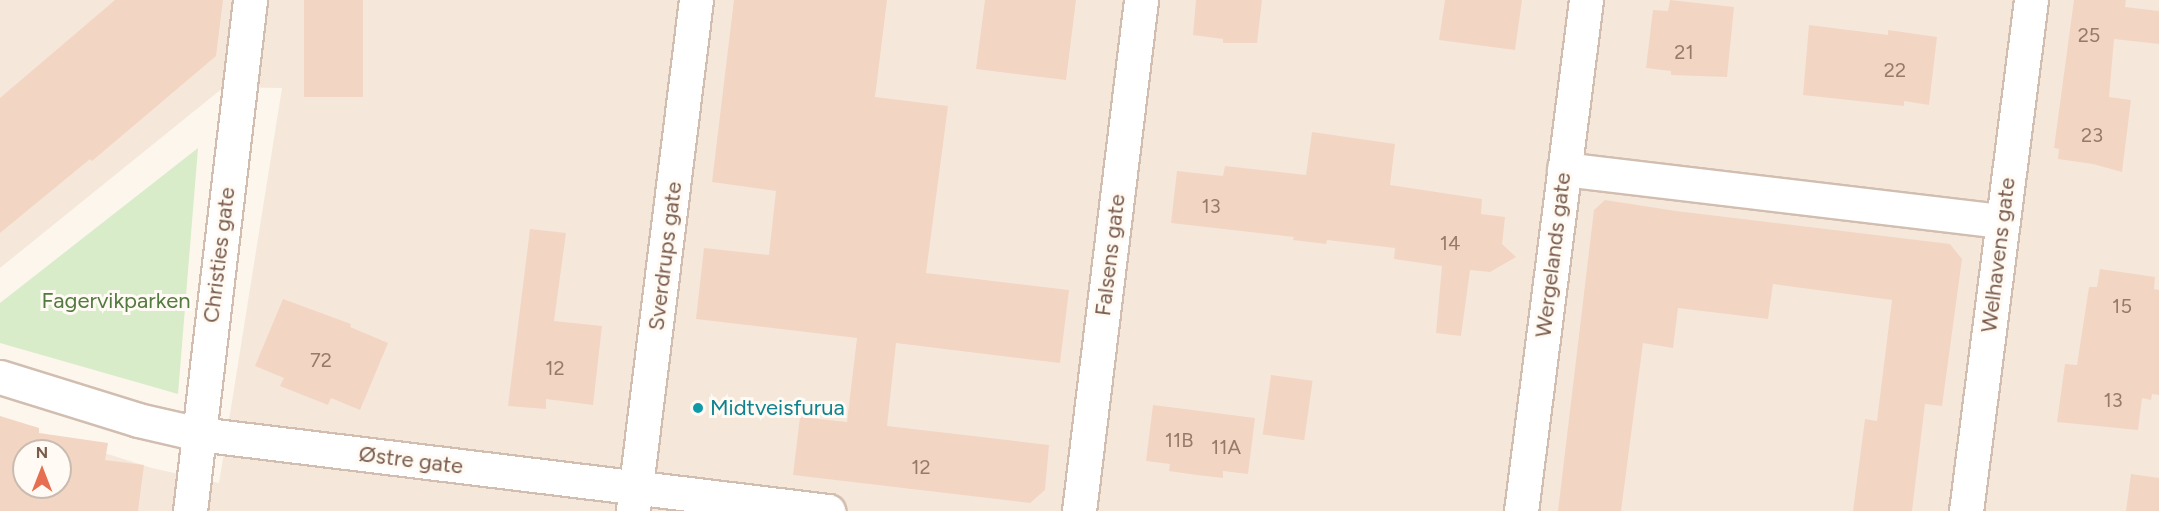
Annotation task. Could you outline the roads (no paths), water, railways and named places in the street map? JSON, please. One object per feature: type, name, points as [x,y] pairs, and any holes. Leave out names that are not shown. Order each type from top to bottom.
[{"type":"street","name":"Christies gate","points":[[190,511],[250,0]]},
{"type":"street","name":"Sverdrups gate","points":[[635,500],[696,0]]},
{"type":"street","name":"Falsens gate","points":[[1079,511],[1141,0]]},
{"type":"street","name":"Wergelands gate","points":[[1521,511],[1586,0]]},
{"type":"street","name":"Welhavens gate","points":[[1966,511],[2031,0]]},
{"type":"street","points":[[1564,169],[2002,221]]},
{"type":"street","name":"Østre gate","points":[[0,377],[138,420],[199,434],[635,500],[828,511]]},
{"type":"place","name":"Midtveisfurua","points":[[698,408]]},
{"type":"park label","name":"Fagervikparken","points":[[116,301]]}]
